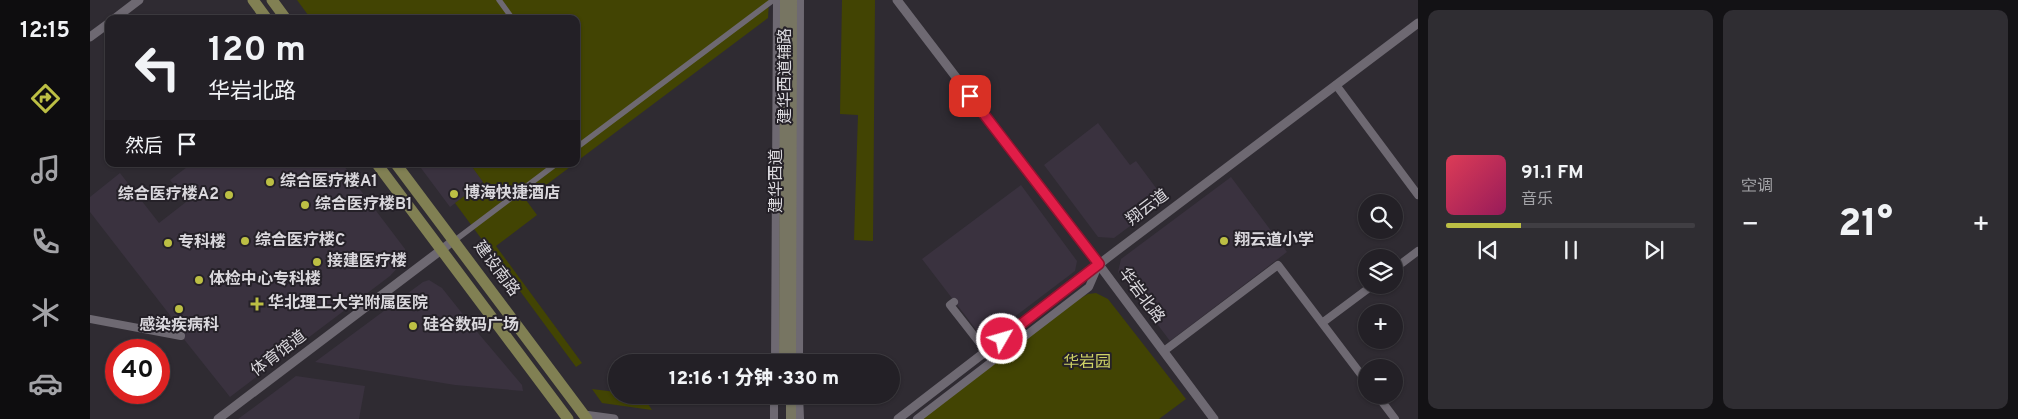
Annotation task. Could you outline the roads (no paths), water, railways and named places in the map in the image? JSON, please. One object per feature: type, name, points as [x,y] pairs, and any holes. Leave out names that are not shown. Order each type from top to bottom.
[{"type":"main road","points":[[253,0],[264,15]]},
{"type":"main road","points":[[272,0],[283,15]]},
{"type":"main road","name":"建华西道","points":[[784,354],[785,0]]},
{"type":"main road","name":"建华西道","points":[[791,354],[792,0]]},
{"type":"main road","name":"建设南路","points":[[379,167],[568,419]]},
{"type":"main road","name":"建设南路","points":[[398,167],[585,417]]},
{"type":"main road","points":[[784,404],[784,419]]},
{"type":"main road","points":[[791,404],[791,419]]},
{"type":"street","points":[[119,15],[139,0]]},
{"type":"street","points":[[499,0],[510,15]]},
{"type":"street","name":"建华西道辅路","points":[[799,354],[800,0]]},
{"type":"street","name":"华岩北路","points":[[898,0],[1099,264],[1214,419]]},
{"type":"street","points":[[580,145],[774,1]]},
{"type":"street","name":"建华西道辅路","points":[[774,1],[774,354]]},
{"type":"street","name":"翔云道","points":[[898,419],[1099,264],[1418,23]]},
{"type":"street","points":[[90,37],[105,25]]},
{"type":"street","points":[[1336,85],[1418,195]]},
{"type":"street","points":[[454,241],[552,167]]},
{"type":"street","name":"体育馆道","points":[[218,419],[454,241]]},
{"type":"street","points":[[1403,262],[1418,251]]},
{"type":"street","points":[[917,419],[1089,287],[1099,264]]},
{"type":"street","points":[[1164,351],[1278,265],[1358,370]]},
{"type":"street","points":[[1322,323],[1361,294]]},
{"type":"street","points":[[954,302],[950,304],[986,351]]},
{"type":"street","points":[[90,319],[181,336]]},
{"type":"street","points":[[774,404],[774,419]]},
{"type":"street","points":[[799,404],[800,419]]},
{"type":"street","points":[[1384,404],[1395,419]]},
{"type":"street","points":[[585,417],[614,419]]},
{"type":"place","name":"综合医疗楼A1","points":[[270,182]]},
{"type":"place","name":"博海快捷酒店","points":[[454,194]]},
{"type":"place","name":"综合医疗楼A2","points":[[229,195]]},
{"type":"place","name":"综合医疗楼B1","points":[[305,205]]},
{"type":"place","name":"综合医疗楼C","points":[[245,241]]},
{"type":"place","name":"翔云道小学","points":[[1224,241]]},
{"type":"place","name":"专科楼","points":[[168,243]]},
{"type":"place","name":"接建医疗楼","points":[[317,262]]},
{"type":"place","name":"体检中心专科楼","points":[[199,280]]},
{"type":"place","name":"华北理工大学附属医院","points":[[257,304]]},
{"type":"place","name":"感染疾病科","points":[[179,309]]},
{"type":"place","name":"硅谷数码广场","points":[[413,326]]},
{"type":"park label","name":"华岩园","points":[[1087,363]]}]
